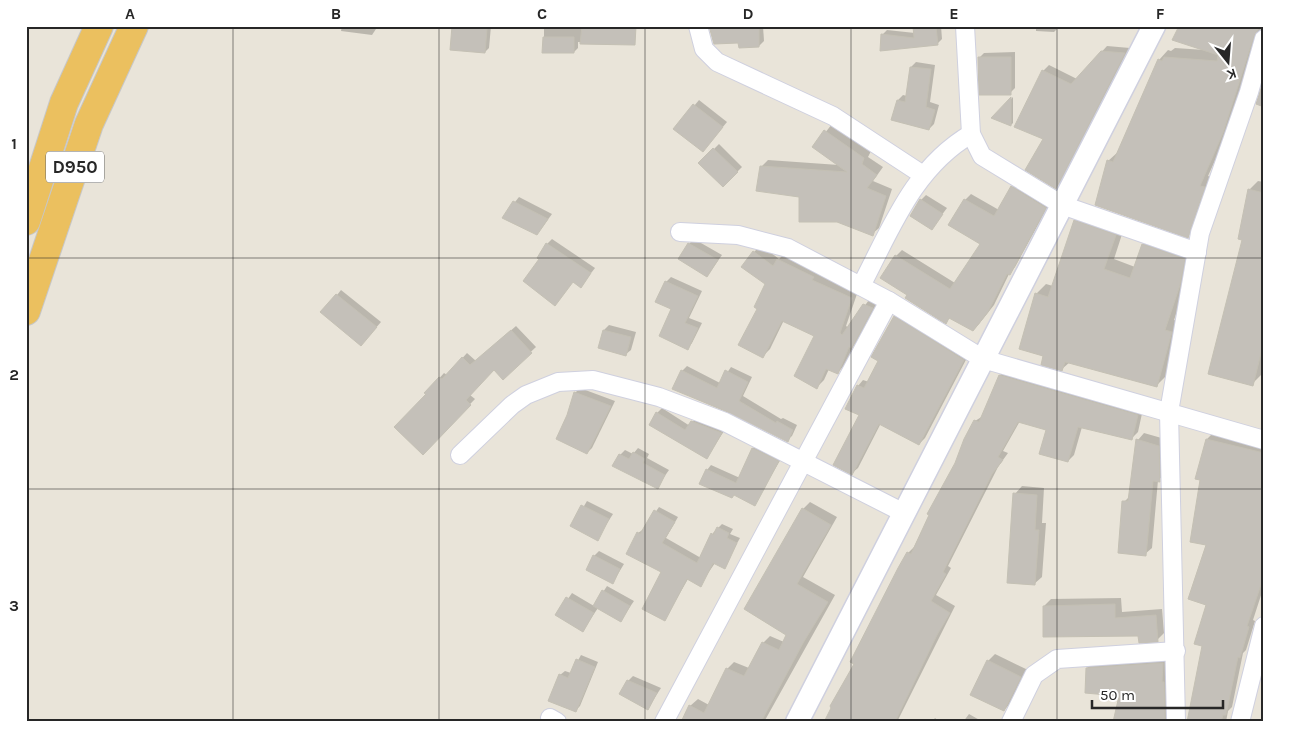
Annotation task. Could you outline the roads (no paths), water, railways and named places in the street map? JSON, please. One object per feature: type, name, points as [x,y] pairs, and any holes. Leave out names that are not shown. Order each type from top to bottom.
[{"type":"highway","name":"D950","points":[[26,221],[64,103],[98,26]]},
{"type":"highway","name":"D950","points":[[26,312],[90,124],[134,26]]},
{"type":"street","points":[[698,26],[700,40],[704,49],[717,62],[833,116],[923,174]]},
{"type":"street","points":[[965,26],[971,134],[982,156],[1062,205],[1197,252]]},
{"type":"street","points":[[797,722],[1154,26]]},
{"type":"street","points":[[1176,722],[1176,651],[1169,412],[1200,233],[1249,92],[1264,39]]},
{"type":"street","points":[[861,286],[902,207],[923,174],[950,146],[971,134]]},
{"type":"street","points":[[680,232],[722,233],[761,240],[814,261],[889,301],[983,359],[1264,440]]},
{"type":"street","points":[[664,722],[889,301]]},
{"type":"street","points":[[460,455],[526,394],[558,382],[593,380],[626,387],[692,408],[804,460],[904,513]]},
{"type":"street","points":[[1242,716],[1264,626]]},
{"type":"street","points":[[1011,722],[1034,675],[1057,658],[1176,651]]},
{"type":"street","points":[[1242,716],[1264,691]]}]
